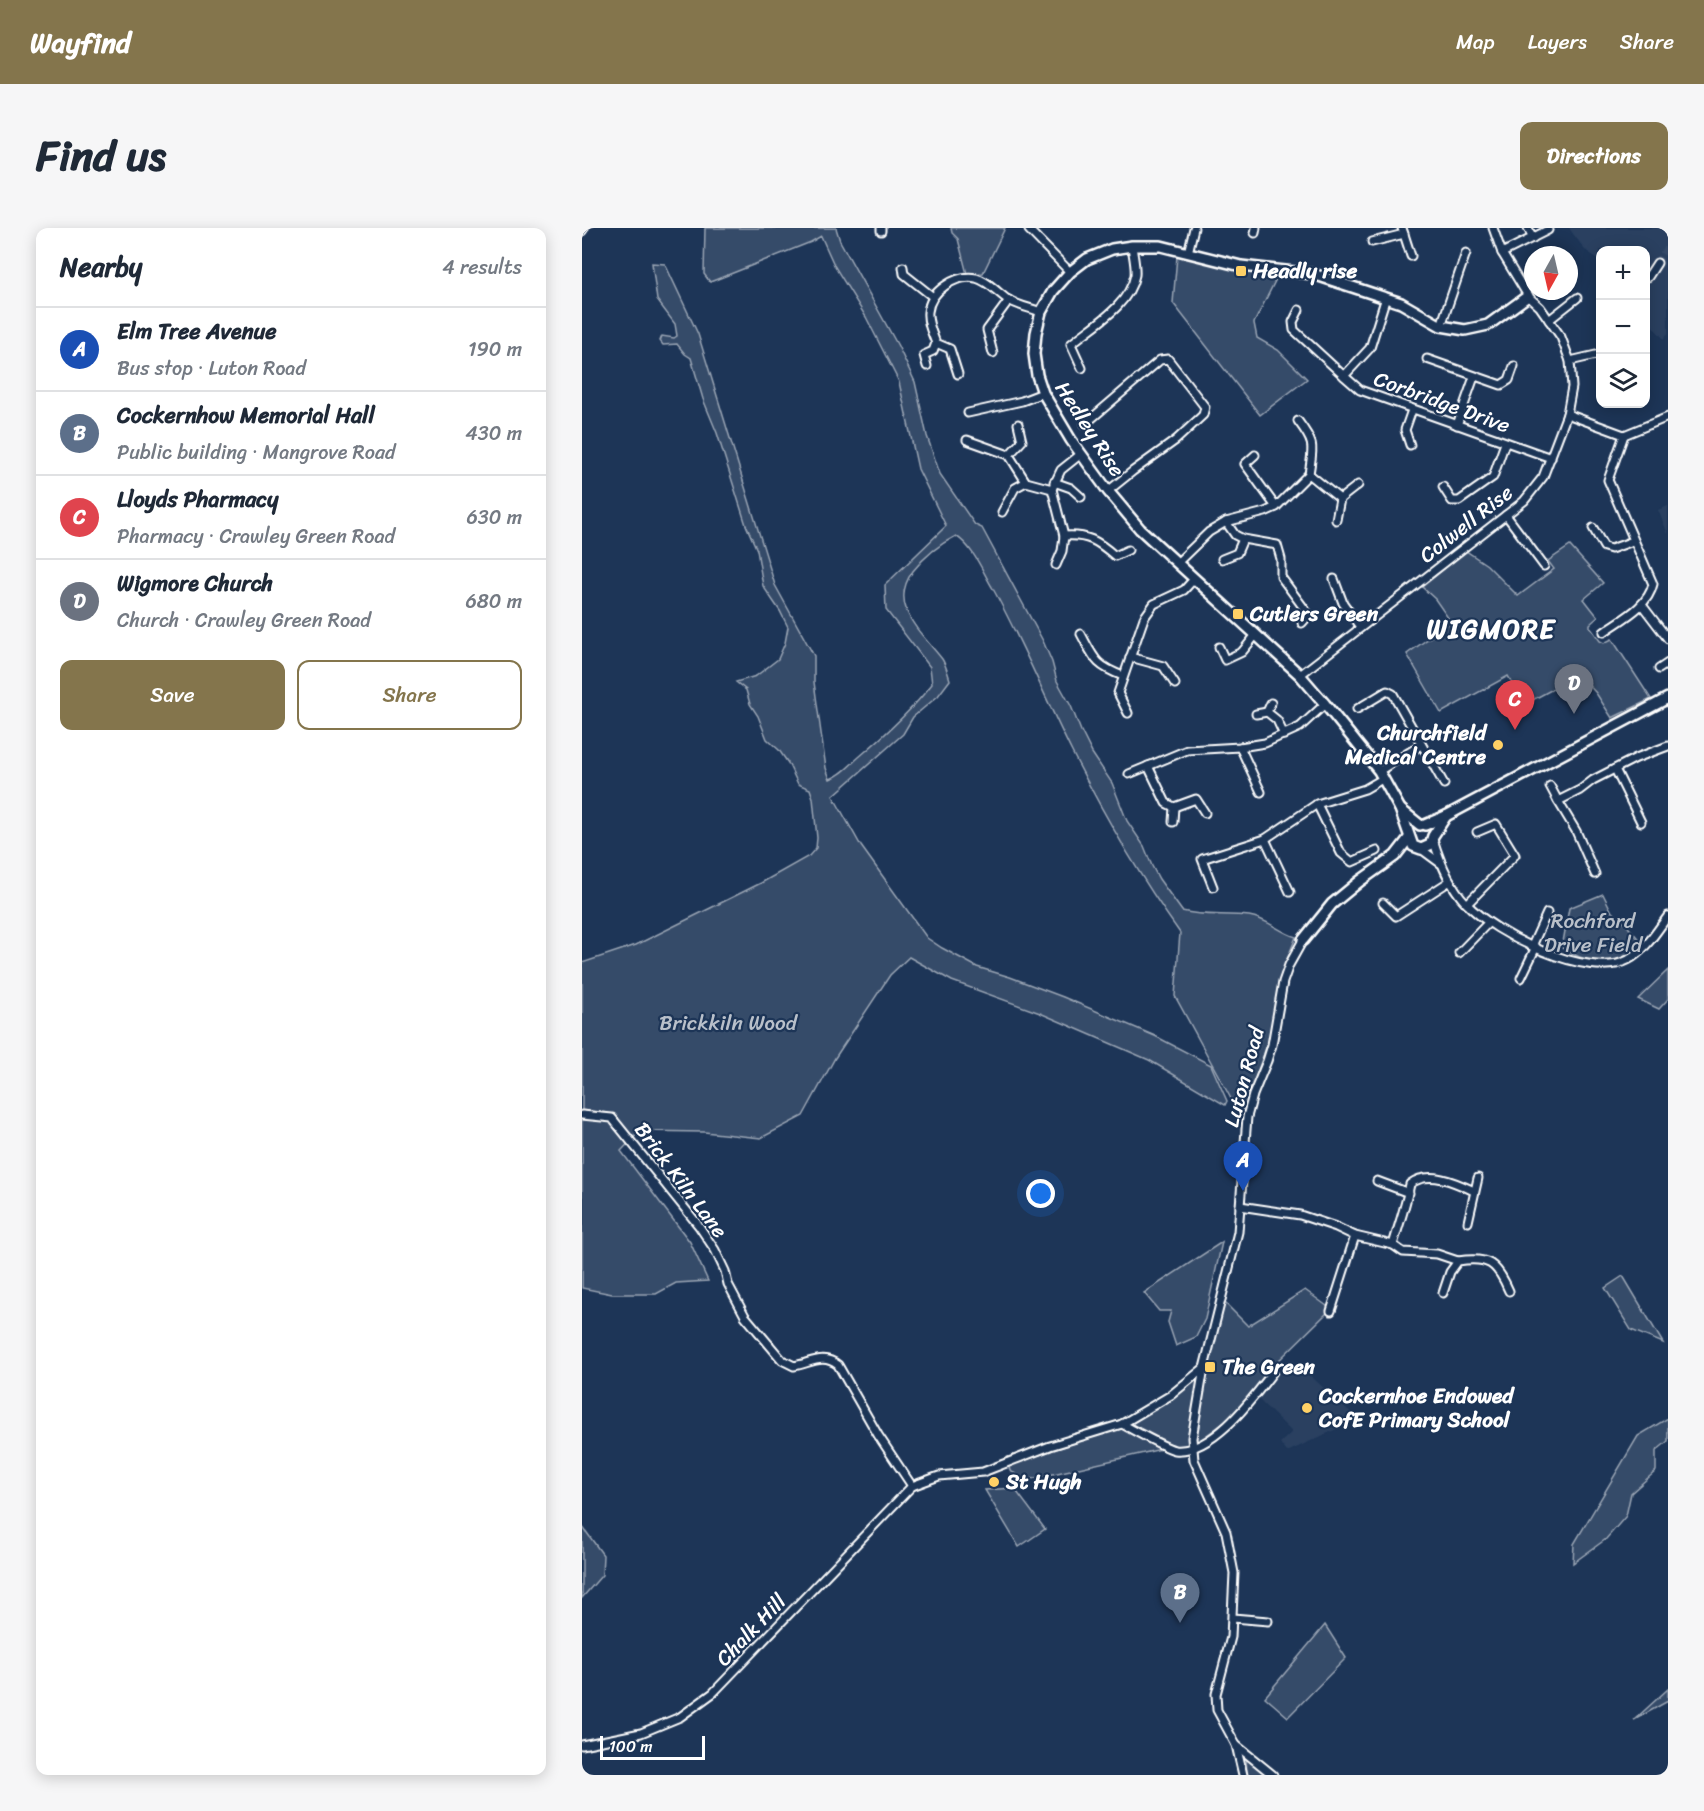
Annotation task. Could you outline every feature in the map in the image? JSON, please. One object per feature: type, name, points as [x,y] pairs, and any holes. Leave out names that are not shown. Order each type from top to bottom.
[{"type":"street","points":[[1188,253],[1194,228]]},
{"type":"street","name":"Colwell Rise","points":[[1493,228],[1502,253],[1524,289]]},
{"type":"street","points":[[1528,228],[1533,238]]},
{"type":"street","points":[[1029,229],[1070,272]]},
{"type":"street","points":[[1502,253],[1548,230]]},
{"type":"street","points":[[1372,242],[1403,231],[1411,256]]},
{"type":"street","points":[[1082,368],[1071,344],[1112,312],[1127,296],[1135,274],[1132,246]]},
{"type":"street","name":"Hedley Rise","points":[[1409,836],[1400,809],[1381,774],[1300,675],[1140,529],[1108,491],[1081,454],[1043,393],[1034,354],[1036,333],[1041,312],[1053,291],[1070,272],[1087,259],[1112,249],[1132,246],[1161,246],[1241,266],[1312,274],[1401,303],[1441,326],[1465,330],[1488,325],[1524,299]]},
{"type":"street","points":[[1441,326],[1466,254]]},
{"type":"street","points":[[1650,274],[1657,263]]},
{"type":"street","points":[[903,267],[904,274],[933,297]]},
{"type":"street","points":[[927,366],[924,355],[933,351],[936,343],[928,323],[927,310],[933,297],[947,284],[966,278],[976,278],[1009,300],[1041,312]]},
{"type":"street","name":"Corbridge Drive","points":[[1386,297],[1370,348],[1344,376],[1360,390],[1551,458]]},
{"type":"street","points":[[993,353],[987,330],[1009,300]]},
{"type":"street","name":"Colwell Rise","points":[[1300,675],[1524,501],[1543,477],[1567,414],[1572,387],[1570,360],[1561,338],[1540,307],[1532,300]]},
{"type":"street","points":[[1549,320],[1574,300]]},
{"type":"street","points":[[1299,310],[1293,322],[1294,330],[1344,376]]},
{"type":"street","points":[[936,343],[950,349],[957,374]]},
{"type":"street","points":[[1570,360],[1596,355]]},
{"type":"street","points":[[1085,424],[1160,360],[1168,359],[1205,406],[1203,415],[1176,440],[1108,491]]},
{"type":"street","points":[[1427,359],[1501,385],[1509,380],[1514,366]]},
{"type":"street","points":[[1458,425],[1474,376]]},
{"type":"street","points":[[968,413],[1022,401],[1043,393]]},
{"type":"street","points":[[1410,445],[1405,430],[1412,410]]},
{"type":"street","points":[[1567,414],[1623,435],[1668,417]]},
{"type":"street","points":[[1177,563],[1209,532],[1226,522],[1276,507],[1309,474],[1313,445],[1310,437],[1298,422]]},
{"type":"street","points":[[1009,455],[1022,441],[1018,424]]},
{"type":"street","points":[[1604,632],[1642,605],[1651,596],[1653,584],[1608,480],[1623,435]]},
{"type":"street","points":[[967,440],[1009,455],[1026,482]]},
{"type":"street","points":[[1443,487],[1452,501],[1459,501],[1493,477],[1505,443]]},
{"type":"street","points":[[1056,565],[1062,551],[1064,536],[1053,486],[1061,470],[1081,454]]},
{"type":"street","points":[[1255,455],[1245,464],[1276,507]]},
{"type":"street","points":[[1309,474],[1340,499]]},
{"type":"street","points":[[1002,512],[1015,488],[1026,482],[1071,488],[1081,497]]},
{"type":"street","points":[[1336,520],[1340,499],[1358,485]]},
{"type":"street","points":[[1506,515],[1544,566]]},
{"type":"street","points":[[1226,522],[1235,535],[1243,539],[1277,545],[1281,559],[1281,577],[1309,615],[1302,623]]},
{"type":"street","points":[[1593,528],[1604,547],[1611,549],[1633,540]]},
{"type":"street","points":[[1064,536],[1078,535],[1099,543],[1115,556],[1128,550]]},
{"type":"street","points":[[1222,559],[1237,553],[1243,539]]},
{"type":"street","points":[[1128,713],[1118,693],[1144,618],[1155,604],[1184,590],[1194,579]]},
{"type":"street","points":[[1334,579],[1343,603],[1360,627]]},
{"type":"street","points":[[1642,605],[1668,639]]},
{"type":"street","points":[[1081,634],[1094,658],[1104,669],[1123,676]]},
{"type":"street","points":[[1219,647],[1225,660],[1242,652],[1256,636]]},
{"type":"street","points":[[1130,657],[1163,666],[1175,684]]},
{"type":"street","points":[[1659,669],[1668,663]]},
{"type":"street","points":[[1357,709],[1387,691],[1393,694],[1443,784]]},
{"type":"street","points":[[1395,856],[1413,828],[1446,816],[1668,698]]},
{"type":"street","points":[[1267,712],[1271,703]]},
{"type":"street","points":[[1129,774],[1186,750],[1265,743],[1300,727],[1325,704]]},
{"type":"street","points":[[1256,714],[1267,712],[1277,720],[1284,735]]},
{"type":"street","points":[[1213,886],[1203,859],[1265,839],[1317,804],[1365,789],[1381,774],[1421,745]]},
{"type":"street","points":[[1558,801],[1615,769],[1668,746]]},
{"type":"street","points":[[1240,747],[1261,792]]},
{"type":"street","points":[[1148,766],[1166,803],[1174,807],[1196,799],[1205,813]]},
{"type":"street","points":[[1615,769],[1641,822]]},
{"type":"street","points":[[1550,786],[1576,831],[1595,874]]},
{"type":"street","points":[[1317,804],[1341,853],[1352,862],[1377,851]]},
{"type":"street","points":[[1173,822],[1174,807]]},
{"type":"street","name":"Hedley Rise","points":[[1400,809],[1422,825]]},
{"type":"street","points":[[1304,940],[1332,904],[1360,881],[1395,856],[1430,845],[1446,816]]},
{"type":"street","points":[[1467,904],[1515,855],[1496,824],[1477,832]]},
{"type":"street","points":[[1422,825],[1431,829],[1440,863],[1450,881],[1467,904],[1488,923],[1534,946],[1579,963],[1604,967],[1628,960],[1651,940],[1668,916]]},
{"type":"street","points":[[1409,836],[1411,843],[1440,863]]},
{"type":"street","points":[[1265,839],[1290,892]]},
{"type":"street","points":[[1383,903],[1396,916],[1450,881]]},
{"type":"street","points":[[1521,978],[1547,913]]},
{"type":"street","points":[[1459,953],[1488,923]]},
{"type":"street","name":"Luton Road","points":[[1192,1449],[1204,1368],[1238,1232],[1247,1117],[1272,1045],[1283,981],[1293,957],[1304,940]]},
{"type":"street","name":"Brick Kiln Lane","points":[[582,1115],[612,1118],[699,1226],[715,1250],[725,1271],[728,1284],[746,1316],[782,1360],[794,1366],[824,1358],[838,1365],[878,1435],[912,1486]]},
{"type":"street","points":[[1393,1245],[1406,1207],[1410,1184],[1418,1179],[1435,1178],[1458,1183],[1474,1191]]},
{"type":"street","points":[[1468,1222],[1478,1178]]},
{"type":"street","points":[[1377,1181],[1408,1193]]},
{"type":"street","points":[[1240,1206],[1300,1215],[1355,1236],[1393,1245],[1403,1252],[1437,1254],[1458,1261],[1482,1259],[1500,1271],[1509,1291]]},
{"type":"street","points":[[1331,1311],[1355,1236]]},
{"type":"street","points":[[1443,1293],[1450,1272],[1458,1261]]},
{"type":"street","points":[[912,1486],[939,1476],[983,1472],[1050,1446],[1122,1424],[1175,1392],[1204,1368]]},
{"type":"street","points":[[1122,1424],[1174,1450],[1192,1449],[1226,1427],[1242,1413],[1273,1372]]},
{"type":"street","points":[[1192,1449],[1194,1460],[1226,1532],[1234,1573],[1231,1636],[1216,1694],[1217,1710],[1236,1745],[1242,1774]]},
{"type":"street","name":"Chalk Hill","points":[[582,1745],[641,1733],[680,1717],[713,1693],[912,1486]]},
{"type":"street","points":[[1233,1618],[1268,1621]]},
{"type":"street","points":[[1236,1745],[1273,1775]]},
{"type":"shaded area","points":[[1569,228],[1668,228],[1668,333],[1664,339],[1650,323],[1650,246],[1596,246],[1596,257],[1585,250]]},
{"type":"shaded area","points":[[1668,506],[1668,534],[1658,510]]},
{"type":"shaded area","name":"Cockernhoe Endowed CofE Primary School","points":[[1293,1360],[1358,1419],[1287,1452],[1280,1443],[1292,1432],[1256,1397]]},
{"type":"green space","name":"Brickkiln Wood","points":[[705,228],[836,228],[840,241],[898,346],[915,382],[927,436],[940,474],[975,525],[982,528],[1043,641],[1057,681],[1071,706],[1081,731],[1092,753],[1112,783],[1127,821],[1144,846],[1159,879],[1182,911],[1249,916],[1296,937],[1282,972],[1269,1039],[1244,1110],[1235,1106],[1175,996],[1180,933],[1150,890],[1109,822],[1072,752],[1003,607],[972,552],[956,536],[938,547],[917,566],[906,584],[904,596],[905,607],[910,618],[942,659],[950,680],[938,696],[913,717],[903,734],[833,796],[861,846],[927,938],[977,967],[1063,997],[1155,1036],[1211,1065],[1227,1101],[1225,1105],[1149,1060],[1040,1013],[952,981],[909,957],[890,975],[835,1058],[803,1116],[761,1138],[704,1132],[640,1131],[621,1151],[690,1242],[708,1281],[676,1283],[656,1294],[612,1294],[582,1288],[582,963],[636,945],[761,883],[809,856],[816,848],[817,838],[810,789],[798,784],[788,763],[767,739],[758,716],[750,704],[746,690],[736,682],[756,676],[778,659],[785,643],[788,627],[763,586],[757,550],[746,525],[691,358],[677,344],[663,345],[660,341],[662,336],[674,338],[677,336],[675,324],[657,300],[652,263],[665,264],[698,334],[775,585],[814,656],[814,682],[826,768],[830,779],[846,769],[888,731],[932,684],[930,667],[886,610],[885,585],[946,526],[918,469],[899,382],[866,317],[835,267],[821,236],[710,282],[704,274]]},
{"type":"green space","points":[[951,228],[1005,228],[983,273],[967,274],[958,239],[952,233]]},
{"type":"green space","points":[[1177,256],[1277,277],[1254,323],[1257,338],[1278,350],[1307,379],[1260,415],[1173,303]]},
{"type":"green space","points":[[1570,546],[1603,583],[1584,599],[1598,617],[1590,624],[1590,627],[1600,641],[1604,643],[1612,639],[1651,699],[1612,718],[1596,693],[1579,675],[1525,704],[1508,676],[1441,713],[1407,654],[1451,622],[1435,599],[1422,587],[1466,551],[1487,565],[1518,596],[1554,569],[1548,561]]},
{"type":"green space","name":"Rochford Drive Field","points":[[1603,894],[1612,912],[1643,944],[1623,957],[1604,962],[1584,959],[1562,948],[1569,908]]},
{"type":"green space","points":[[1668,970],[1668,999],[1659,1009],[1638,999]]},
{"type":"green space","points":[[1222,1242],[1205,1319],[1196,1337],[1176,1346],[1168,1322],[1171,1311],[1159,1311],[1144,1293]]},
{"type":"green space","points":[[1623,1276],[1663,1343],[1631,1330],[1605,1288]]},
{"type":"green space","points":[[1305,1290],[1331,1309],[1270,1369],[1238,1412],[1196,1443],[1027,1480],[1010,1471],[1009,1467],[1015,1463],[1113,1430],[1178,1394],[1194,1381],[1210,1360],[1224,1302],[1248,1326]]},
{"type":"green space","points":[[1668,1418],[1668,1441],[1656,1451],[1656,1471],[1631,1493],[1626,1516],[1606,1539],[1573,1563],[1574,1544],[1638,1436]]},
{"type":"green space","points":[[1014,1488],[1045,1529],[1019,1547],[985,1490]]},
{"type":"green space","points":[[582,1526],[603,1555],[602,1575],[582,1598]]},
{"type":"green space","points":[[1325,1625],[1346,1658],[1288,1717],[1265,1697]]},
{"type":"green space","points":[[1668,1689],[1668,1701],[1634,1720]]},
{"type":"green space","points":[[1246,1755],[1270,1775],[1247,1775]]},
{"type":"tunnel","points":[[1657,263],[1668,246]]},
{"type":"place","name":"Headly rise","points":[[1241,271]]},
{"type":"place","name":"Cutlers Green","points":[[1238,614]]},
{"type":"place","name":"Wigmore Church","points":[[1574,714]]},
{"type":"place","name":"Lloyds Pharmacy","points":[[1515,730]]},
{"type":"place","name":"Churchfield Medical Centre","points":[[1498,745]]},
{"type":"place","name":"Elm Tree Avenue","points":[[1243,1191]]},
{"type":"place","name":"The Green","points":[[1210,1367]]},
{"type":"place","name":"Cockernhoe Endowed CofE Primary School","points":[[1307,1408]]},
{"type":"place","name":"St Hugh","points":[[994,1482]]},
{"type":"place","name":"Cockernhow Memorial Hall","points":[[1180,1623]]},
{"type":"district","name":"WIGMORE","points":[[1491,629]]}]
